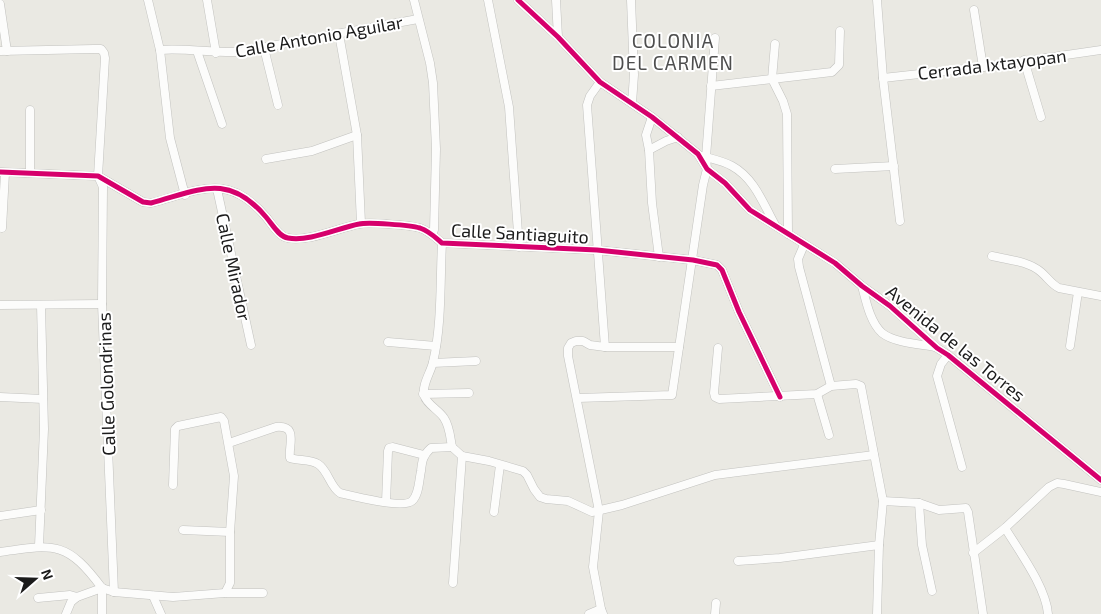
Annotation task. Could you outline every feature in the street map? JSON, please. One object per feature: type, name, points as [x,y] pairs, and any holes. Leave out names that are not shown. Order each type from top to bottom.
[{"type":"street","points":[[148,0],[160,50],[170,138],[185,194]]},
{"type":"street","points":[[207,0],[216,53]]},
{"type":"street","points":[[414,0],[430,63],[433,84],[436,149],[434,230],[432,234]]},
{"type":"street","points":[[488,0],[509,107],[519,247]]},
{"type":"street","name":"Avenida de las Torres","points":[[518,0],[558,37],[600,82],[652,117],[702,156],[732,166],[746,177],[759,193],[774,224]]},
{"type":"street","points":[[556,0],[558,37]]},
{"type":"street","points":[[631,0],[634,75],[632,103]]},
{"type":"street","points":[[877,0],[883,78],[900,222]]},
{"type":"street","points":[[0,4],[4,51]]},
{"type":"street","points":[[974,10],[983,67]]},
{"type":"street","name":"Calle Antonio Aguilar","points":[[160,50],[216,53],[264,48],[418,19]]},
{"type":"street","points":[[711,86],[832,72],[839,65],[840,31]]},
{"type":"street","points":[[339,34],[357,135],[361,223]]},
{"type":"street","points":[[578,398],[672,395],[703,185],[707,169],[702,156],[715,38]]},
{"type":"street","points":[[775,44],[772,79],[787,114],[788,234]]},
{"type":"street","points":[[264,48],[278,105]]},
{"type":"street","name":"Calle Golondrinas","points":[[4,51],[101,50],[104,53],[98,176],[103,187],[102,304],[114,592]]},
{"type":"street","name":"Cerrada Ixtayopan","points":[[883,78],[983,67],[1101,50]]},
{"type":"street","points":[[198,51],[222,124]]},
{"type":"street","points":[[1024,60],[1041,117]]},
{"type":"street","points":[[600,82],[590,96],[587,105],[605,347]]},
{"type":"street","points":[[30,110],[30,173]]},
{"type":"street","points":[[652,117],[646,135],[659,257]]},
{"type":"street","points":[[266,159],[312,151],[357,135]]},
{"type":"street","points":[[649,150],[678,137]]},
{"type":"street","points":[[835,169],[894,166]]},
{"type":"street","name":"Avenida de las Torres","points":[[707,169],[725,183],[750,210],[835,263],[890,306],[937,348],[1101,480]]},
{"type":"street","points":[[2,173],[2,228]]},
{"type":"street","name":"Calle Santiaguito","points":[[2,173],[98,176],[143,202],[152,203],[199,190],[218,188],[231,190],[242,194],[286,238],[303,238],[361,223],[420,228],[432,234],[442,243],[597,250],[693,260],[717,265],[722,270],[739,312],[780,397]]},
{"type":"street","name":"Calle Mirador","points":[[218,188],[251,345]]},
{"type":"street","points":[[442,243],[436,346],[433,363],[426,380],[424,394],[426,400],[443,416],[448,426],[452,447],[462,456],[489,461],[523,471],[527,474],[540,497],[568,501],[592,512],[622,505],[715,475],[874,455]]},
{"type":"street","points":[[804,245],[798,259],[798,267],[832,386]]},
{"type":"street","points":[[992,256],[1026,263],[1041,272],[1053,286],[1101,296]]},
{"type":"street","name":"Avenida de las Torres","points":[[862,286],[870,312],[882,332],[901,340],[937,348]]},
{"type":"street","points":[[1070,346],[1078,292]]},
{"type":"street","points":[[0,305],[102,304]]},
{"type":"street","points":[[39,546],[44,429],[41,305]]},
{"type":"street","points":[[589,614],[602,612],[593,567],[599,511],[568,348],[571,343],[576,341],[605,347],[679,347]]},
{"type":"street","points":[[388,342],[436,346]]},
{"type":"street","points":[[718,348],[714,388],[715,397],[723,399],[780,397],[817,394],[832,386],[856,384],[861,386],[883,501],[879,545],[877,614]]},
{"type":"street","points":[[948,355],[941,364],[937,376],[962,467]]},
{"type":"street","points":[[433,363],[476,361]]},
{"type":"street","points":[[424,394],[469,393]]},
{"type":"street","points":[[817,394],[829,435]]},
{"type":"street","points":[[0,397],[42,399]]},
{"type":"street","points":[[173,485],[175,429],[178,426],[221,417],[224,421],[229,443],[234,476],[230,532],[230,583],[225,593]]},
{"type":"street","points":[[229,443],[276,426],[282,426],[289,430],[292,438],[290,458],[320,465],[335,490],[340,493],[386,502],[407,504],[414,499],[418,490],[424,455],[431,448],[452,447]]},
{"type":"street","points":[[386,502],[388,451],[390,448],[393,447],[424,455]]},
{"type":"street","points":[[453,583],[462,456]]},
{"type":"street","points":[[494,512],[500,465]]},
{"type":"street","points":[[973,553],[1005,528],[1049,487],[1057,483],[1101,492]]},
{"type":"street","points":[[883,501],[919,503],[939,510],[966,508],[983,614]]},
{"type":"street","points":[[919,503],[922,545],[932,591]]},
{"type":"street","points":[[0,516],[41,510]]},
{"type":"street","points":[[1005,528],[1042,590],[1048,614]]},
{"type":"street","points":[[183,530],[230,532]]},
{"type":"street","points":[[738,561],[780,558],[879,545]]},
{"type":"street","points":[[0,552],[39,546],[59,549],[73,556],[87,568],[102,588],[114,592],[153,596],[263,593]]},
{"type":"street","points":[[66,614],[71,602],[102,588]]},
{"type":"street","points":[[102,588],[102,614]]},
{"type":"street","points":[[38,598],[70,595],[77,598]]},
{"type":"street","points":[[153,596],[160,614]]},
{"type":"street","points":[[715,614],[716,603]]},
{"type":"cycle path","points":[[518,0],[558,37],[600,82],[652,117],[698,154],[707,169],[725,183],[750,210],[835,263],[1101,480]]},
{"type":"cycle path","points":[[0,172],[98,176],[143,202],[151,203],[199,190],[226,189],[239,194],[252,203],[279,233],[288,238],[305,238],[359,224],[389,224],[420,228],[429,232],[442,243],[597,250],[693,260],[717,265],[722,270],[739,312],[780,397]]},
{"type":"district","name":"COLONIA DEL CARMEN","points":[[673,51]]}]
